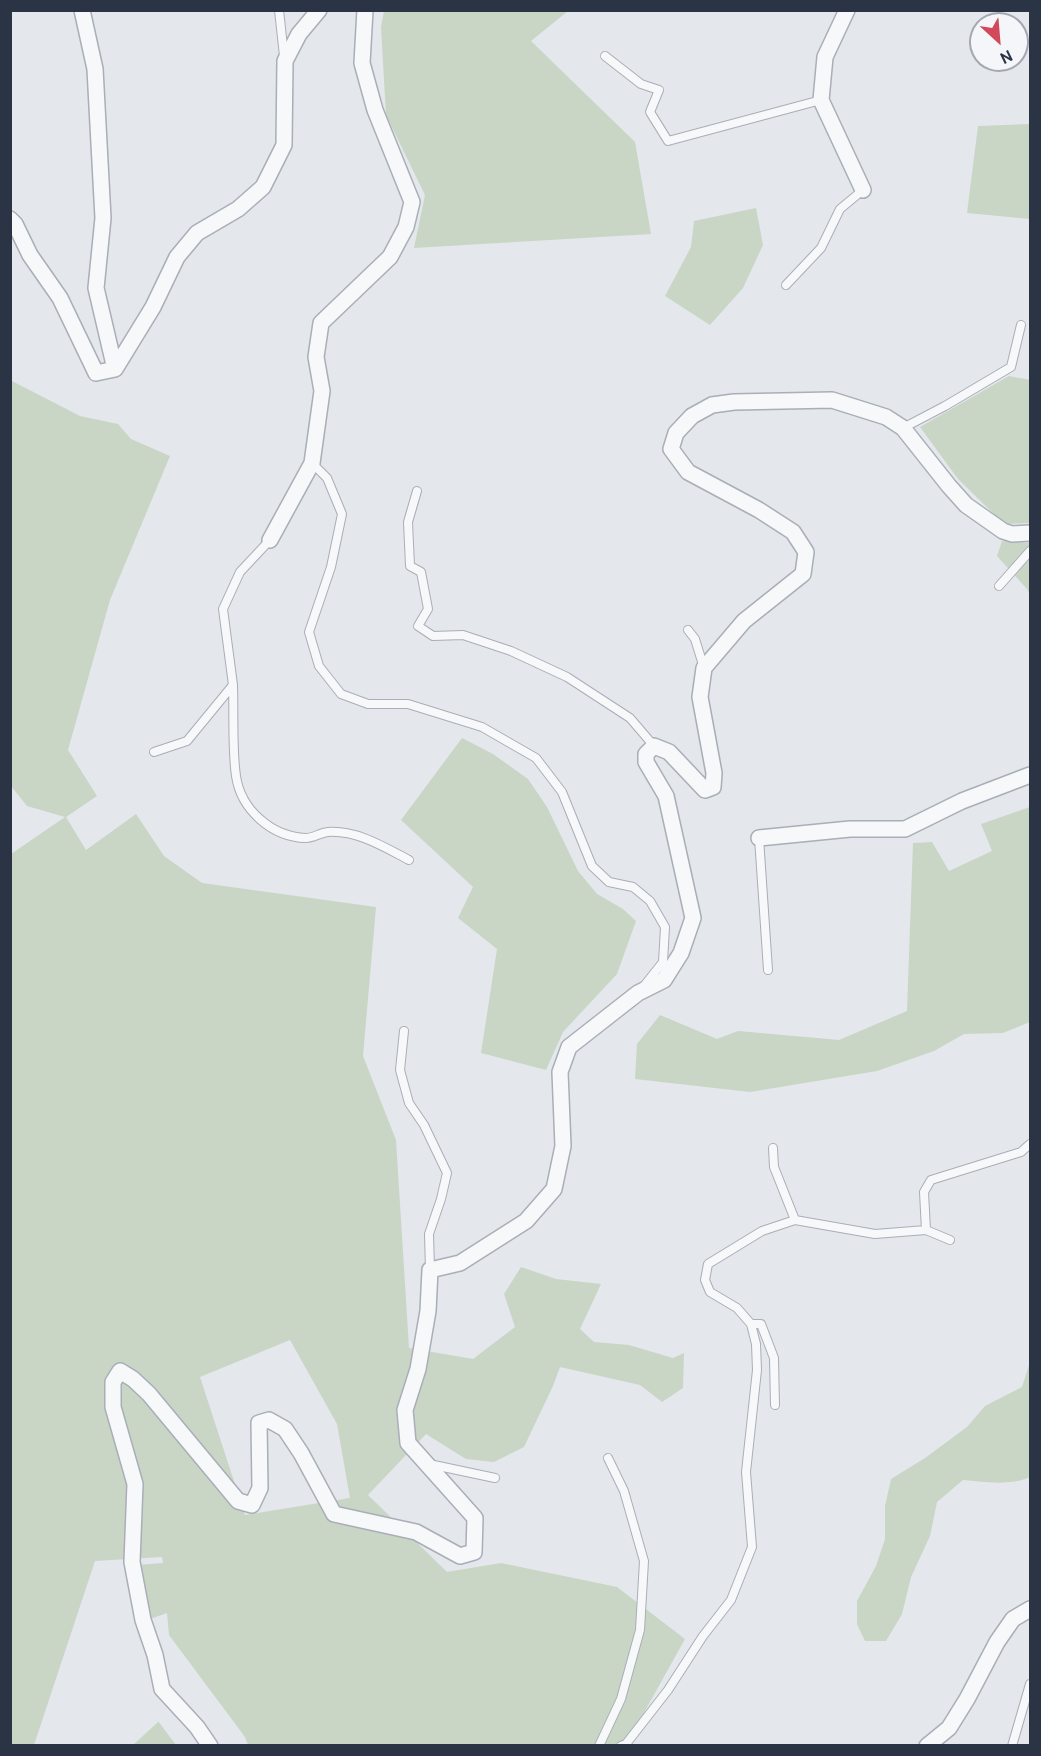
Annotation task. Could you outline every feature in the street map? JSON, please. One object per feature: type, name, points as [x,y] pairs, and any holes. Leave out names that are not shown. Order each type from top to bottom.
[{"type":"street","points":[[82,10],[95,69],[103,218],[96,288],[115,369]]},
{"type":"street","points":[[10,219],[15,224],[30,255],[60,298],[96,373],[115,369],[153,307],[177,257],[196,233],[238,209],[263,187],[285,146],[285,61],[298,34],[319,10]]},
{"type":"street","points":[[270,540],[312,463],[322,391],[316,357],[321,323],[390,257],[406,227],[412,202],[375,110],[362,63],[365,10]]},
{"type":"street","points":[[848,10],[825,57],[821,100],[862,190]]},
{"type":"street","points":[[210,1746],[197,1727],[162,1689],[155,1655],[143,1620],[132,1562],[135,1484],[113,1407],[113,1382],[120,1371],[133,1379],[149,1394],[238,1501],[252,1505],[260,1488],[259,1423],[269,1420],[285,1429],[302,1453],[334,1514],[416,1532],[460,1556],[474,1552],[475,1518],[408,1443],[405,1410],[418,1369],[428,1311],[430,1270],[460,1263],[517,1228],[554,1189],[562,1146],[560,1072],[569,1047],[638,993],[664,980],[681,953],[693,918],[666,796],[646,762],[646,754],[654,746],[669,752],[705,790],[713,787],[714,773],[700,697],[704,668],[744,621],[803,574],[806,552],[793,532],[759,510],[688,472],[671,449],[676,433],[692,416],[712,405],[832,400],[886,417],[903,428],[966,505],[1003,531],[1012,534],[1030,533]]},
{"type":"street","points":[[759,838],[850,829],[904,829],[962,801],[1030,775]]},
{"type":"street","points":[[927,1746],[949,1728],[967,1700],[997,1642],[1013,1619],[1030,1609]]},
{"type":"lane","points":[[279,10],[285,61]]},
{"type":"lane","points":[[605,56],[641,84],[660,90],[650,112],[668,141],[821,100]]},
{"type":"lane","points":[[786,285],[821,248],[840,208],[862,190]]},
{"type":"lane","points":[[903,428],[1011,367],[1021,325]]},
{"type":"lane","points":[[312,463],[327,478],[342,514],[331,567],[309,632],[319,666],[341,694],[368,704],[408,704],[482,727],[536,758],[562,792],[592,866],[609,882],[633,887],[650,901],[666,927],[663,962],[638,993]]},
{"type":"lane","points":[[417,491],[408,522],[410,566],[421,572],[428,609],[418,626],[433,636],[463,635],[501,648],[567,677],[630,718],[654,746]]},
{"type":"lane","points":[[270,540],[240,572],[223,609],[233,685],[236,778],[247,804],[261,822],[282,833],[307,838],[327,832],[354,834],[409,860]]},
{"type":"lane","points":[[999,586],[1030,551]]},
{"type":"lane","points":[[688,630],[695,639],[704,668]]},
{"type":"lane","points":[[154,752],[188,741],[233,685]]},
{"type":"lane","points":[[759,838],[768,970]]},
{"type":"lane","points":[[404,1031],[400,1070],[408,1104],[424,1125],[447,1173],[429,1234],[430,1270]]},
{"type":"lane","points":[[926,1230],[924,1192],[931,1180],[1021,1152],[1030,1144]]},
{"type":"lane","points":[[773,1148],[774,1167],[795,1220]]},
{"type":"lane","points":[[621,1746],[626,1744],[661,1699],[703,1636],[731,1600],[752,1547],[746,1472],[757,1370],[756,1344],[751,1324],[737,1308],[711,1292],[705,1280],[708,1264],[762,1231],[795,1220],[875,1234],[926,1230],[950,1240]]},
{"type":"lane","points":[[751,1324],[761,1324],[774,1358],[775,1406]]},
{"type":"lane","points":[[599,1746],[621,1699],[640,1630],[644,1561],[624,1491],[608,1458]]},
{"type":"lane","points":[[427,1463],[495,1478]]},
{"type":"lane","points":[[1012,1746],[1030,1684]]},
{"type":"green space","points":[[384,11],[568,11],[531,41],[635,142],[651,234],[414,248],[425,195],[386,115],[381,27]]},
{"type":"green space","points":[[1030,124],[1030,219],[967,213],[978,126]]},
{"type":"green space","points":[[756,208],[763,245],[743,288],[710,325],[665,296],[691,247],[694,221]]},
{"type":"green space","points":[[1009,376],[1030,380],[1030,523],[1006,524],[997,517],[958,479],[920,427]]},
{"type":"green space","points":[[10,380],[80,416],[118,424],[131,439],[170,456],[110,600],[68,750],[97,796],[66,817],[86,850],[136,814],[164,856],[202,883],[376,907],[363,1056],[396,1140],[409,1348],[473,1359],[515,1327],[504,1294],[521,1267],[556,1279],[601,1284],[580,1329],[594,1342],[629,1345],[673,1358],[684,1353],[683,1388],[662,1402],[640,1385],[560,1367],[524,1447],[494,1462],[466,1459],[426,1434],[368,1495],[447,1572],[501,1563],[617,1587],[685,1639],[626,1745],[248,1745],[245,1737],[169,1635],[167,1613],[150,1619],[137,1565],[163,1563],[162,1557],[95,1561],[34,1745],[11,1745],[11,854],[65,817],[27,806],[11,786]],"holes":[[[290,1340],[337,1424],[350,1498],[245,1515],[200,1377]]]},
{"type":"green space","points":[[1002,541],[1030,543],[1030,595],[997,556]]},
{"type":"green space","points":[[462,738],[493,754],[528,779],[547,807],[578,871],[597,894],[623,909],[636,921],[617,974],[563,1032],[546,1070],[481,1053],[497,949],[458,918],[473,887],[401,820]]},
{"type":"green space","points":[[1030,807],[1030,1022],[1003,1033],[964,1034],[934,1051],[877,1071],[750,1092],[635,1079],[637,1044],[660,1015],[717,1039],[738,1031],[839,1040],[907,1011],[913,843],[932,842],[949,871],[992,851],[981,824]]},
{"type":"green space","points":[[1030,1362],[1030,1477],[1014,1482],[963,1480],[937,1502],[930,1536],[911,1577],[902,1614],[886,1641],[865,1641],[857,1624],[857,1601],[876,1566],[885,1539],[885,1506],[891,1479],[925,1458],[967,1427],[985,1406],[1022,1387]]},
{"type":"green space","points":[[158,1722],[176,1745],[133,1745]]}]
